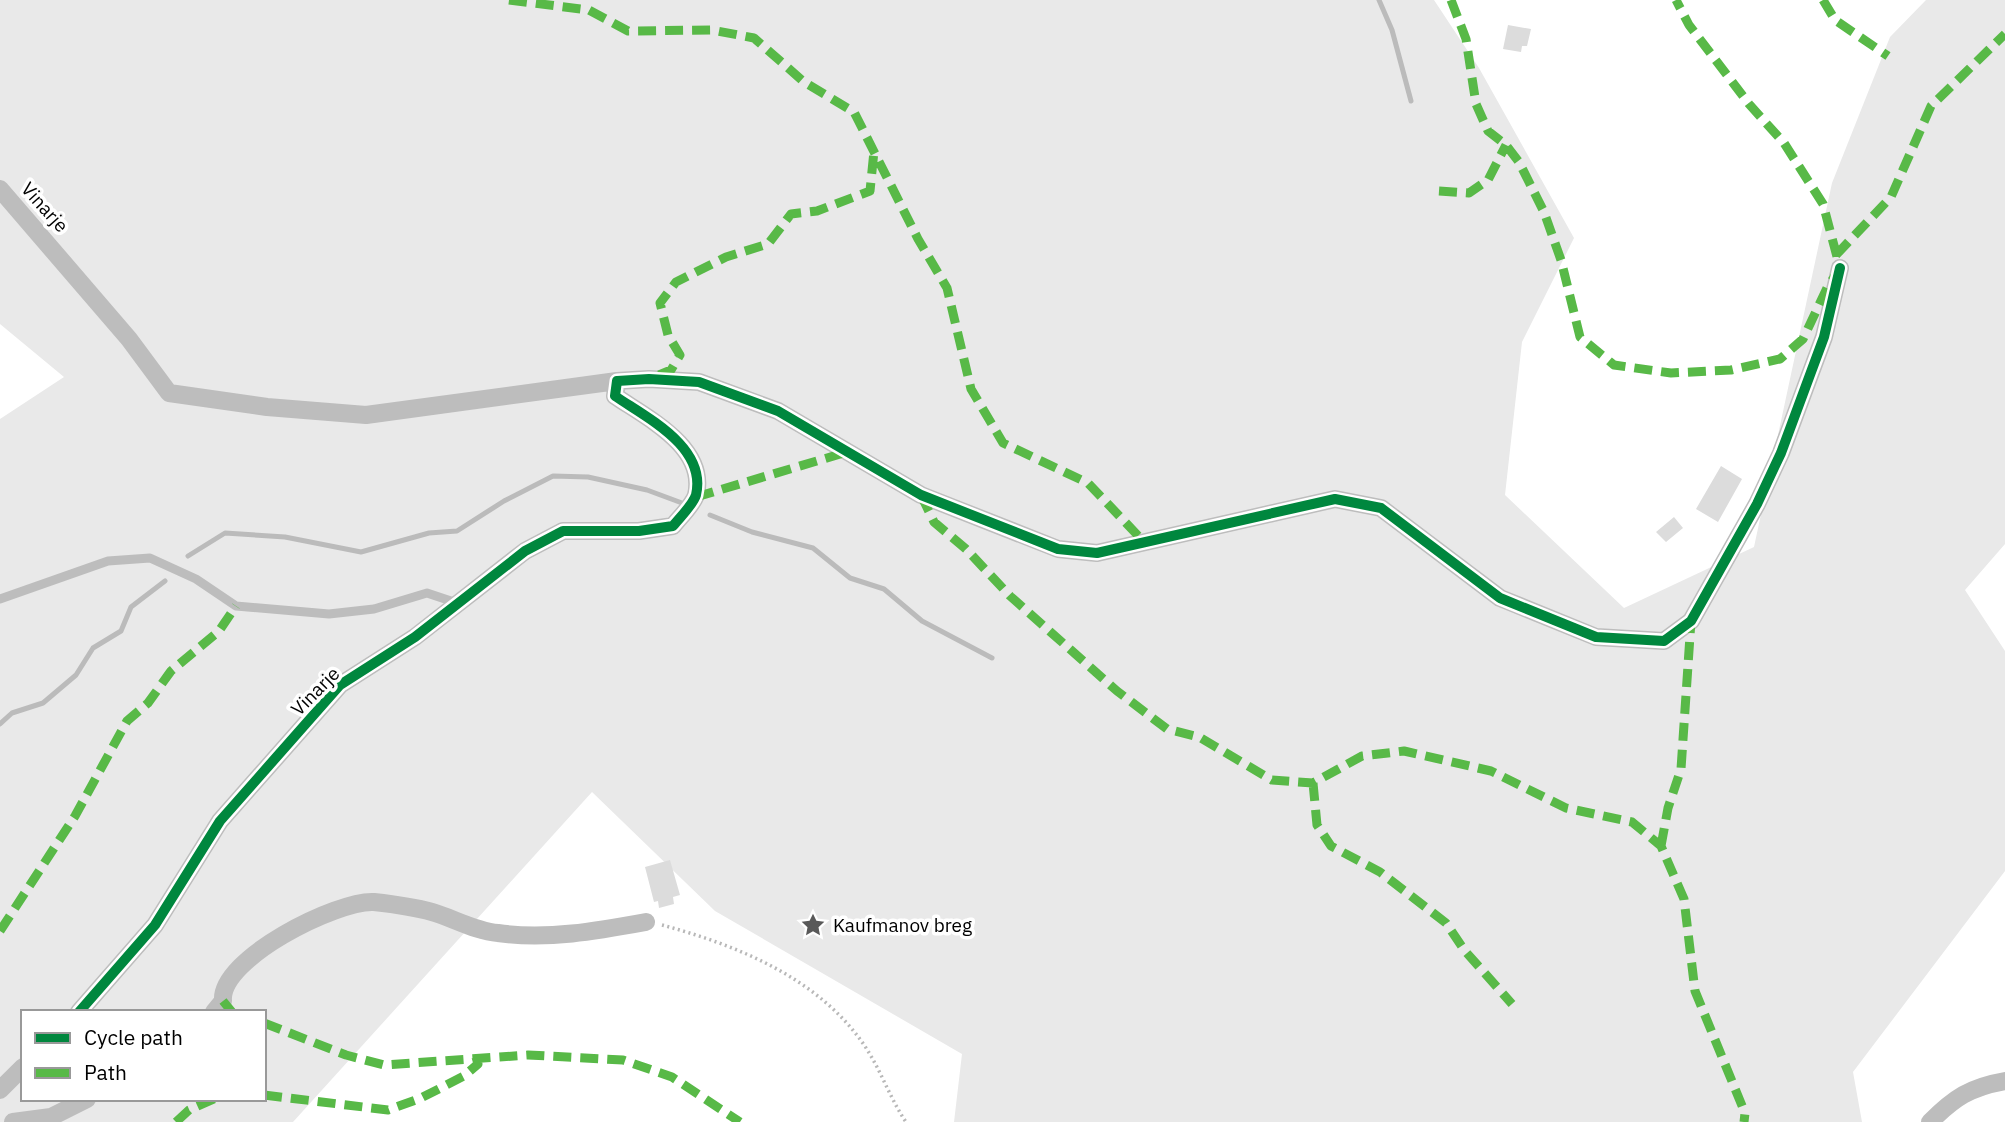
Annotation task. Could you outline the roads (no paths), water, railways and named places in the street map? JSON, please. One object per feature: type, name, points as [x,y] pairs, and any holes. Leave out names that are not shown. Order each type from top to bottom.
[{"type":"street","name":"Vinarje","points":[[0,189],[96,299],[169,393],[267,407],[366,415],[617,381],[649,379],[699,382],[778,411],[921,495],[1058,549],[1097,553],[1335,499],[1381,508],[1500,598],[1596,637],[1664,641],[1691,621],[1757,503],[1781,453],[1824,337],[1840,268]]},
{"type":"street","name":"Vinarje","points":[[81,1010],[155,926],[220,821],[340,685],[415,637],[525,551],[564,531],[639,531],[673,526],[695,497],[696,474],[677,438],[615,396],[617,381]]},
{"type":"street","points":[[221,1007],[222,993],[248,957],[308,921],[370,902],[429,911],[495,933],[551,936],[646,922]]},
{"type":"street","points":[[0,1090],[21,1070]]},
{"type":"street","points":[[1930,1122],[1954,1098],[1985,1084],[2005,1081]]},
{"type":"street","points":[[13,1122],[51,1117],[83,1101]]},
{"type":"lane","points":[[0,599],[108,561],[150,558],[197,579],[236,606],[329,614],[374,609],[427,593],[458,604]]},
{"type":"waterway","points":[[1379,0],[1392,30],[1411,101]]},
{"type":"waterway","points":[[188,556],[225,533],[285,537],[361,552],[429,533],[457,531],[504,501],[553,476],[588,477],[647,490],[682,503]]},
{"type":"waterway","points":[[710,515],[752,532],[813,548],[850,578],[884,589],[922,621],[992,658]]},
{"type":"waterway","points":[[0,724],[12,713],[43,703],[76,675],[93,648],[121,631],[131,607],[165,581]]},
{"type":"place","name":"Kaufmanov breg","points":[[813,925]]}]
